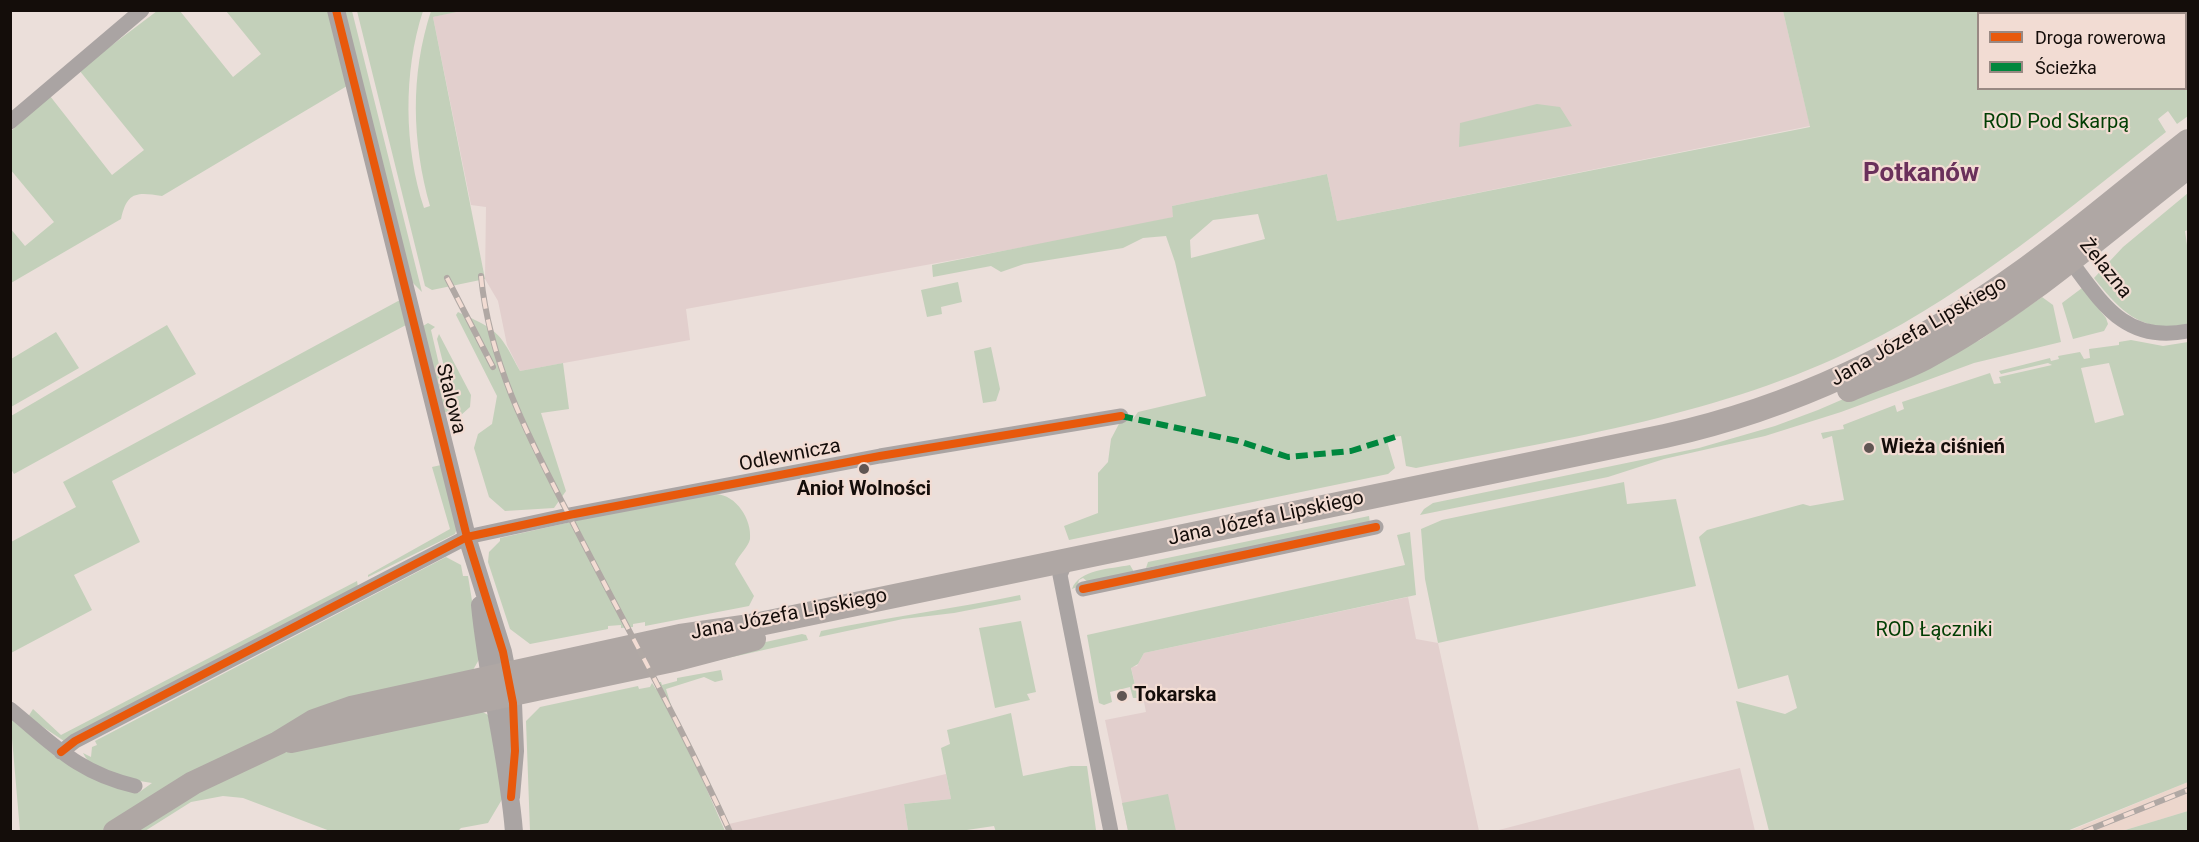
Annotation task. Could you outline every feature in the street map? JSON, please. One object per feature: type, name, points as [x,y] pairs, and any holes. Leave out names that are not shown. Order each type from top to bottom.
[{"type":"main road","name":"Jana Józefa Lipskiego","points":[[115,831],[193,783],[278,743],[322,736],[501,685],[1057,567],[1646,455],[1754,427],[1812,406],[1927,357],[1998,313],[2188,141]]},
{"type":"main road","name":"Jana Józefa Lipskiego","points":[[2064,253],[2188,167]]},
{"type":"street","points":[[10,122],[142,10]]},
{"type":"street","name":"Stalowa","points":[[336,10],[475,568],[501,685],[502,754],[512,797],[514,831]]},
{"type":"street","name":"Żelazna","points":[[2064,253],[2100,300],[2124,323],[2156,334],[2188,331]]},
{"type":"street","name":"Odlewnicza","points":[[61,752],[75,741],[466,537],[869,458],[1121,416]]},
{"type":"street","points":[[462,518],[474,527],[491,531],[480,543],[475,568]]},
{"type":"street","points":[[1083,589],[1376,527]]},
{"type":"street","points":[[1057,567],[1111,831]]},
{"type":"street","points":[[10,709],[61,752],[96,775],[135,786]]},
{"type":"shaded area","points":[[461,10],[1783,11],[1810,126],[1337,221],[1327,174],[1172,206],[1174,217],[1106,232],[686,309],[690,340],[520,371],[507,345],[498,301],[485,279],[486,207],[471,205],[433,17]]},
{"type":"shaded area","points":[[1408,597],[1416,639],[1438,643],[1479,831],[1128,831],[1105,720],[1146,712],[1143,697],[1138,698],[1131,667],[1137,666],[1144,653]]},
{"type":"shaded area","points":[[1740,768],[1755,831],[1495,831],[1675,784]]},
{"type":"shaded area","points":[[946,774],[951,799],[904,804],[908,831],[733,832],[729,824]]},
{"type":"shaded area","points":[[2188,782],[2188,811],[2122,831],[2067,832]]},
{"type":"green space","points":[[157,11],[180,11],[233,77],[261,54],[226,11],[328,11],[347,86],[162,196],[139,194],[134,196],[126,203],[121,219],[11,283],[10,228],[25,246],[54,222],[10,169],[11,131],[50,96],[112,175],[144,150],[79,70]]},
{"type":"green space","points":[[343,11],[352,11],[422,292],[409,279]]},
{"type":"green space","points":[[357,11],[423,11],[412,59],[408,110],[417,185],[424,208],[430,206],[417,133],[419,59],[431,11],[461,11],[433,17],[485,279],[432,290],[425,286]]},
{"type":"green space","name":"ROD Pod Skarpą","points":[[1783,11],[2188,11],[2188,116],[2177,124],[2168,111],[2158,119],[2166,132],[2056,219],[1942,300],[1861,346],[1808,370],[1699,407],[1643,422],[1416,468],[1406,466],[1401,436],[1386,438],[1395,468],[1388,474],[1069,540],[1064,526],[1098,513],[1098,473],[1108,462],[1111,439],[1121,420],[1133,419],[1138,412],[1206,396],[1175,262],[1166,236],[1143,238],[1123,248],[1024,264],[1001,272],[991,266],[933,277],[932,265],[1173,217],[1172,206],[1327,174],[1337,221],[1810,127]],"holes":[[[1258,214],[1265,239],[1191,258],[1190,240],[1213,220]]]},
{"type":"green space","points":[[1537,104],[1560,107],[1572,126],[1459,147],[1460,123]]},
{"type":"green space","points":[[2188,193],[2188,230],[2185,231],[2188,252],[2188,324],[2158,326],[2145,323],[2123,310],[2094,278],[2123,247]]},
{"type":"green space","points":[[958,282],[962,302],[941,307],[942,314],[927,317],[921,290]]},
{"type":"green space","points":[[2082,288],[2106,318],[2108,324],[2104,331],[2073,339],[2062,303]]},
{"type":"green space","points":[[2042,297],[2053,305],[2061,342],[1974,363],[1841,412],[1765,436],[1664,459],[1608,477],[1420,515],[1433,503],[1699,448],[1775,426],[1818,410],[1980,340]]},
{"type":"green space","points":[[400,300],[406,325],[112,481],[140,542],[74,575],[92,610],[11,653],[11,542],[76,507],[63,482]]},
{"type":"green space","points":[[458,312],[490,328],[502,340],[520,371],[563,363],[569,409],[541,413],[566,491],[554,508],[505,511],[489,497],[474,448],[478,434],[492,424],[497,396],[456,315]]},
{"type":"green space","points":[[428,323],[435,327],[431,330],[451,416],[444,411],[423,326]]},
{"type":"green space","points":[[167,325],[196,374],[14,474],[11,469],[11,416]]},
{"type":"green space","points":[[56,332],[79,368],[11,407],[11,359]]},
{"type":"green space","points":[[439,334],[471,395],[470,407],[460,416],[454,406],[437,339]]},
{"type":"green space","name":"ROD Łączniki","points":[[2131,340],[2163,346],[2188,342],[2188,782],[2067,831],[1769,831],[1736,701],[1785,714],[1797,708],[1788,675],[1738,689],[1699,537],[1707,530],[1803,504],[1810,506],[1844,500],[1832,436],[1823,439],[1821,433],[1844,429],[1843,425],[1895,405],[1897,412],[1904,409],[1902,402],[1990,373],[1994,384],[2001,383],[1999,377],[2052,365],[2048,363],[2001,374],[1999,371],[2050,358],[2051,361],[2059,359],[2058,356],[2080,352],[2084,359],[2090,358],[2089,349],[2119,345],[2119,342]],"holes":[[[2109,363],[2124,415],[2095,423],[2081,368]]]},
{"type":"green space","points":[[991,347],[1000,389],[996,401],[983,403],[974,351]]},
{"type":"green space","points":[[441,465],[457,528],[455,534],[368,577],[450,529],[432,467]]},
{"type":"green space","points":[[1624,482],[1627,504],[1676,499],[1696,586],[1438,643],[1425,579],[1421,529],[1442,520]]},
{"type":"green space","points":[[716,494],[723,495],[736,503],[748,524],[750,539],[735,564],[754,596],[749,606],[645,626],[645,622],[633,624],[633,627],[608,626],[608,629],[530,644],[510,629],[488,562],[489,552],[500,541],[500,538],[651,504]]},
{"type":"green space","points":[[1369,516],[1370,524],[1146,568],[1148,562]]},
{"type":"green space","points":[[1410,532],[1416,595],[1144,653],[1138,664],[1131,668],[1138,698],[1133,698],[1130,687],[1110,692],[1112,702],[1104,705],[1099,703],[1087,635],[1405,565],[1397,535]]},
{"type":"green space","points":[[446,557],[461,565],[463,576],[468,576],[481,656],[473,670],[126,814],[102,831],[20,831],[10,715],[125,790],[138,793],[152,783],[113,776],[88,761],[83,753],[91,757],[92,747],[97,745],[95,741]]},
{"type":"green space","points":[[1130,565],[1134,572],[1088,582],[1083,578],[1079,580],[1077,587],[1072,589],[1081,577],[1088,574]]},
{"type":"green space","points":[[357,581],[358,587],[64,741],[28,717],[33,709],[61,735]]},
{"type":"green space","points":[[1020,595],[1021,600],[954,613],[903,619],[819,637],[821,631]]},
{"type":"green space","points":[[1021,621],[1036,692],[1027,694],[1030,700],[995,708],[979,628]]},
{"type":"green space","points":[[806,635],[808,640],[657,674],[752,645]]},
{"type":"green space","points":[[721,670],[723,680],[715,682],[704,677],[666,689],[674,715],[725,831],[530,831],[526,721],[540,707],[638,686],[639,689],[650,687],[652,683],[656,689],[660,687],[658,682],[662,685],[677,681],[677,678]]},
{"type":"green space","points":[[481,711],[488,715],[504,796],[488,823],[461,828],[458,831],[330,831],[243,798],[223,796],[191,802],[145,831],[130,832],[187,797],[277,753]]},
{"type":"green space","points":[[1011,713],[1023,776],[1071,766],[1087,766],[1096,830],[996,832],[994,826],[960,831],[908,831],[904,804],[951,799],[941,748],[950,744],[947,730]]},
{"type":"green space","points":[[1168,794],[1176,831],[1128,831],[1122,803]]},
{"type":"green space","points":[[2188,811],[2188,831],[2122,831]]},
{"type":"railway","points":[[481,276],[494,343],[516,407],[730,832]]},
{"type":"railway","points":[[447,278],[493,367]]},
{"type":"railway","points":[[2083,832],[2188,790]]},
{"type":"marked path","points":[[1121,416],[1238,441],[1288,457],[1351,451],[1395,437]]},
{"type":"cycle path","points":[[336,10],[467,537],[503,652],[513,703],[515,751],[511,797]]},
{"type":"cycle path","points":[[61,752],[75,741],[467,537],[569,515],[880,456],[1121,416]]},
{"type":"cycle path","points":[[1083,589],[1376,527]]},
{"type":"place","name":"Wieża ciśnień","points":[[1869,448]]},
{"type":"place","name":"Anioł Wolności","points":[[864,469]]},
{"type":"place","name":"Tokarska","points":[[1122,696]]},
{"type":"district","name":"Potkanów","points":[[1921,174]]}]
